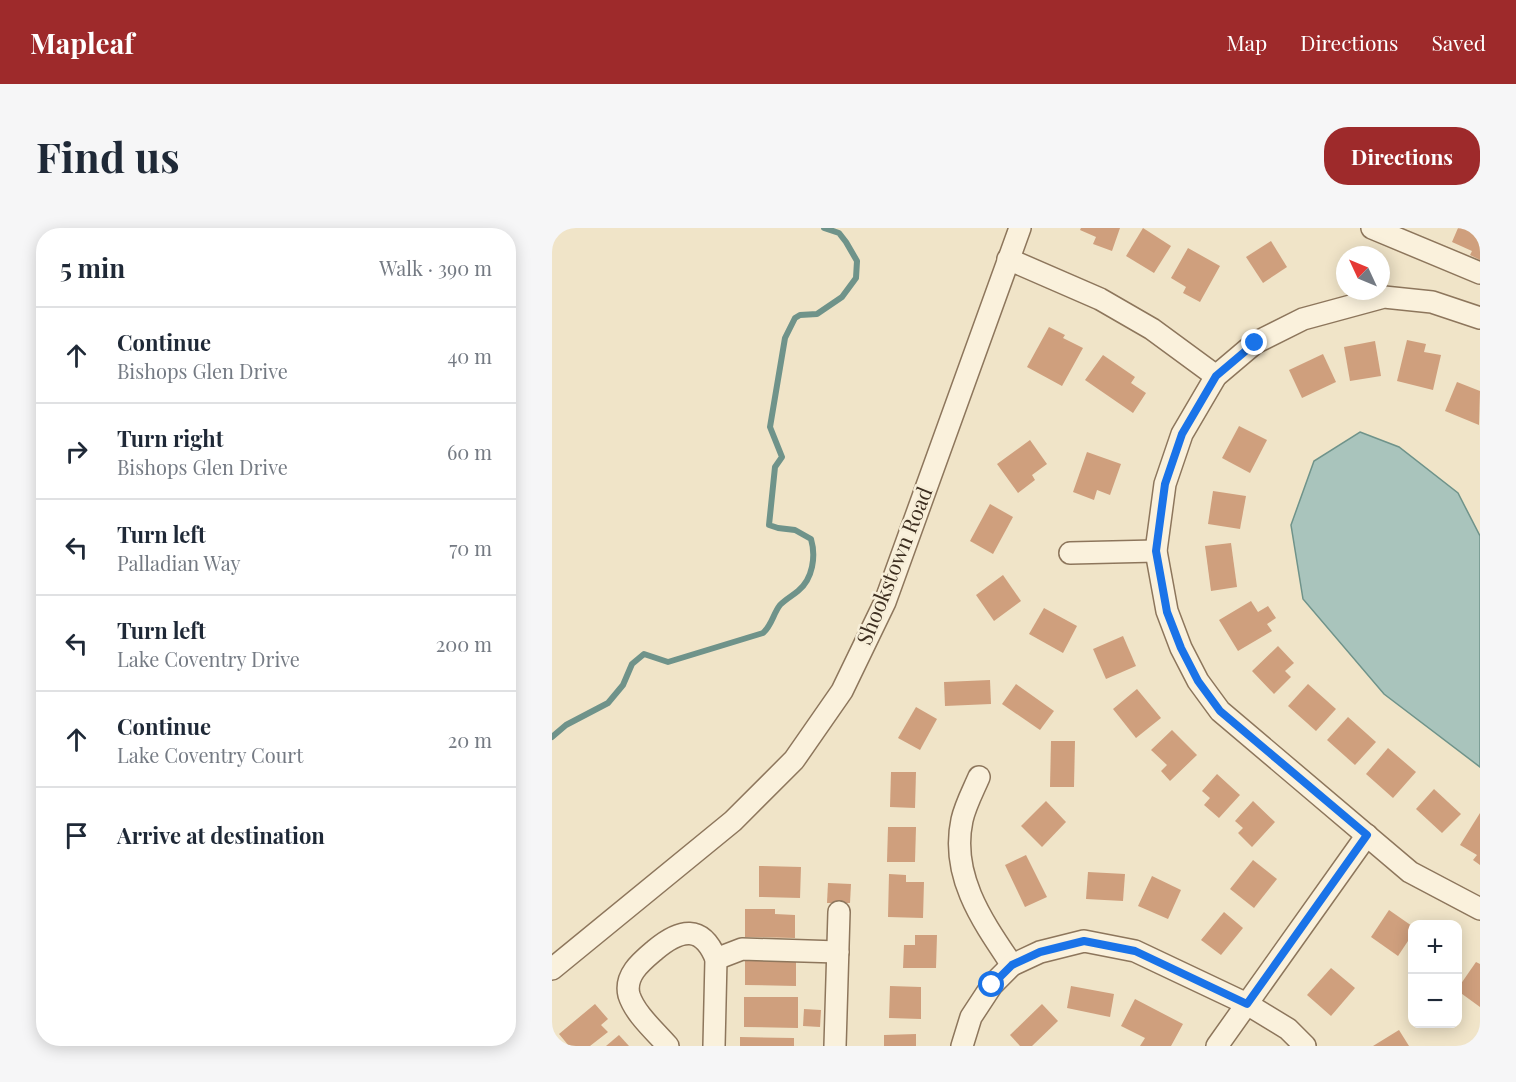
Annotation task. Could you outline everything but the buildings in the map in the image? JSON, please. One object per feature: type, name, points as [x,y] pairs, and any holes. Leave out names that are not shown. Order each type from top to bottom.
[{"type":"street","name":"Shookstown Road","points":[[552,969],[733,821],[794,760],[842,691],[885,602],[1020,228]]},
{"type":"street","points":[[1372,228],[1480,273]]},
{"type":"street","points":[[1008,259],[1100,299],[1144,324],[1216,376]]},
{"type":"street","points":[[1480,318],[1432,302],[1384,297],[1303,319],[1255,343],[1216,376],[1182,434],[1165,484],[1156,551],[1167,612],[1181,648],[1198,681],[1220,711],[1410,872],[1480,909]]},
{"type":"street","points":[[1070,553],[1156,551]]},
{"type":"street","points":[[979,777],[962,820],[959,857],[969,893],[983,922],[1012,965]]},
{"type":"street","points":[[1217,1046],[1367,835]]},
{"type":"street","points":[[835,1046],[839,912]]},
{"type":"street","points":[[668,1046],[636,1010],[629,994],[630,978],[638,965],[670,937],[679,934],[692,934],[702,939],[711,946],[716,959],[714,1046]]},
{"type":"street","points":[[962,1046],[971,1017],[992,985],[1012,965],[1040,952],[1084,941],[1135,951],[1247,1004],[1288,1029],[1305,1046]]},
{"type":"street","points":[[716,959],[742,949],[838,952]]},
{"type":"water","points":[[1360,432],[1399,447],[1458,493],[1480,536],[1480,767],[1384,694],[1303,599],[1291,525],[1314,461]]},
{"type":"waterway","points":[[552,737],[566,725],[608,703],[623,685],[632,664],[644,654],[668,662],[763,633],[780,605],[798,591],[807,580],[813,560],[811,539],[795,530],[769,525],[775,467],[782,457],[770,427],[785,338],[795,318],[800,315],[817,314],[842,297],[856,278],[857,261],[846,242],[839,233],[824,228]]},
{"type":"route","points":[[992,985],[1012,965],[1040,952],[1084,941],[1135,951],[1247,1004],[1367,835],[1220,711],[1198,681],[1181,648],[1167,612],[1156,551],[1165,484],[1182,434],[1216,376],[1255,343]]}]
